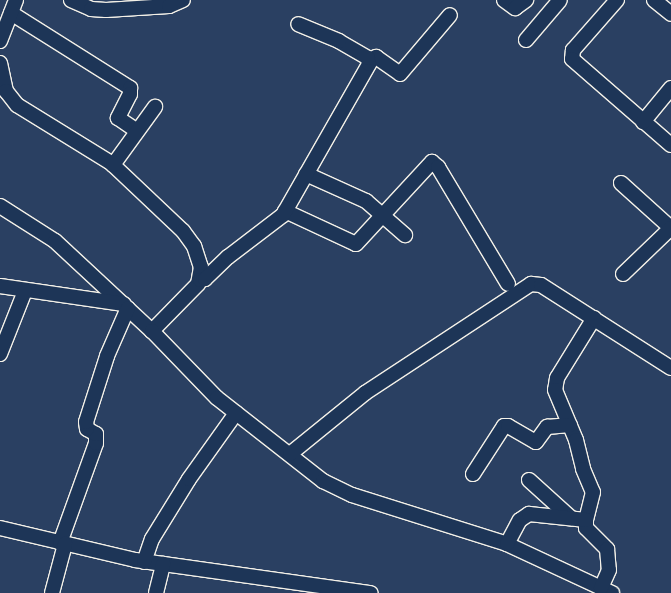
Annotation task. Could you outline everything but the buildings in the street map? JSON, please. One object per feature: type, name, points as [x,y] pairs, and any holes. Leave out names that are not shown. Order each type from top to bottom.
[{"type":"street","points":[[71,0],[91,9],[106,10],[170,6],[183,0]]},
{"type":"street","points":[[504,0],[515,8],[526,0]]},
{"type":"street","points":[[526,40],[560,0]]},
{"type":"street","points":[[617,0],[573,50],[572,55],[575,63],[671,146]]},
{"type":"street","points":[[654,0],[671,14]]},
{"type":"street","points":[[0,41],[13,6],[130,88],[130,94],[118,118],[137,131]]},
{"type":"street","points":[[152,331],[200,280],[205,279],[285,211],[369,60],[376,57],[400,74],[450,15]]},
{"type":"street","points":[[298,24],[339,41],[369,60]]},
{"type":"street","points":[[0,63],[6,91],[17,105],[113,165],[183,231],[198,256],[200,280]]},
{"type":"street","points":[[643,122],[671,88]]},
{"type":"street","points":[[113,165],[155,107]]},
{"type":"street","points":[[285,211],[356,244],[428,164],[434,163],[508,284]]},
{"type":"street","points":[[306,174],[360,197],[405,235]]},
{"type":"street","points":[[621,183],[671,228],[623,274]]},
{"type":"street","points":[[0,206],[55,241],[152,331],[217,398],[324,481],[352,495],[506,544],[607,590],[609,570],[608,549],[586,528],[586,520],[593,492],[583,469],[578,445],[557,397],[555,385],[594,318]]},
{"type":"street","points":[[290,454],[365,393],[527,286],[541,285],[671,368]]},
{"type":"street","points":[[2,288],[126,306]]},
{"type":"street","points":[[0,354],[25,291]]},
{"type":"street","points":[[52,593],[63,543],[96,443],[96,434],[87,429],[86,422],[107,356],[126,306]]},
{"type":"street","points":[[144,562],[152,539],[189,479],[236,413]]},
{"type":"street","points":[[473,474],[504,426],[508,426],[536,442],[547,427],[570,425]]},
{"type":"street","points":[[530,480],[571,518]]},
{"type":"street","points":[[506,544],[524,516],[529,514],[586,520]]},
{"type":"street","points":[[0,528],[144,562],[366,593]]},
{"type":"street","points":[[156,593],[162,564]]}]
